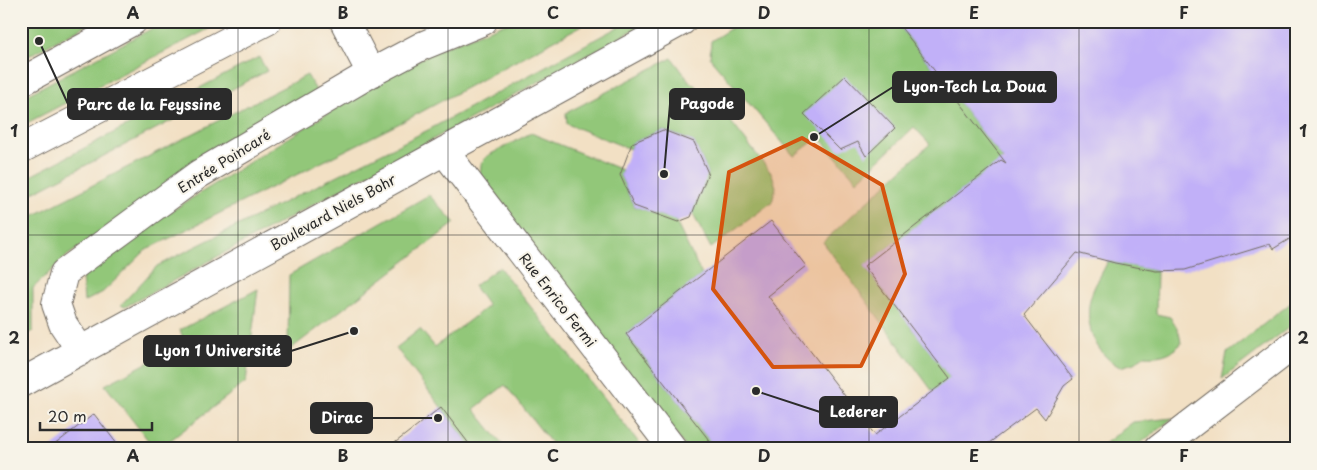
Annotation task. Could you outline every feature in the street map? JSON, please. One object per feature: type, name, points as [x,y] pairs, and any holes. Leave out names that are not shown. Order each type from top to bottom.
[{"type":"street","points":[[21,82],[133,21]]},
{"type":"street","points":[[21,149],[267,21]]},
{"type":"street","points":[[344,21],[371,73]]},
{"type":"street","name":"Entrée Poincaré","points":[[81,351],[63,324],[56,304],[64,273],[199,174],[371,73],[422,46],[483,21]]},
{"type":"street","name":"Boulevard Niels Bohr","points":[[21,384],[682,21]]},
{"type":"street","name":"Rue Enrico Fermi","points":[[444,152],[673,449]]},
{"type":"street","points":[[1158,449],[1296,343]]},
{"type":"highlighted area","points":[[802,138],[882,185],[905,274],[861,366],[773,367],[713,289],[729,172]]},
{"type":"green space","points":[[21,21],[94,21],[21,60]]},
{"type":"green space","points":[[166,21],[224,21],[21,126],[21,98]]},
{"type":"green space","points":[[511,21],[590,21],[410,118],[146,250],[103,292],[84,302],[82,276],[114,247],[394,72],[440,49]]},
{"type":"green space","points":[[629,21],[650,21],[125,307],[121,305],[157,266],[430,129]]},
{"type":"green space","points":[[742,21],[896,21],[1003,159],[864,266],[996,437],[975,449],[823,242],[930,144],[914,127],[857,181],[819,137],[794,156],[710,58],[711,41]]},
{"type":"green space","points":[[259,57],[267,71],[21,199],[21,181]]},
{"type":"green space","points":[[672,58],[690,82],[713,99],[772,174],[776,187],[772,202],[711,248],[689,207],[708,173],[694,142],[663,130],[632,143],[630,149],[567,124],[566,113]]},
{"type":"green space","points":[[307,75],[317,92],[68,255],[33,288],[33,331],[21,337],[21,222]]},
{"type":"green space","points":[[531,133],[622,170],[620,175],[634,206],[665,217],[672,214],[702,275],[626,334],[716,449],[687,449],[480,178],[481,164],[487,156]]},
{"type":"green space","points":[[429,195],[455,223],[288,351],[289,275]]},
{"type":"green space","points":[[1108,261],[1157,271],[1156,314],[1170,317],[1175,323],[1181,344],[1177,348],[1164,354],[1144,356],[1134,363],[1120,367],[1103,354],[1093,336],[1088,315],[1092,293]]},
{"type":"green space","points":[[499,267],[644,449],[556,449],[505,385],[474,409],[506,449],[473,449],[396,348],[420,329],[435,347],[488,306],[474,286]]},
{"type":"green space","points":[[258,289],[246,382],[159,449],[155,449],[105,385],[185,343],[180,330]]},
{"type":"green space","points":[[1296,299],[1296,322],[1222,379],[1227,353]]},
{"type":"green space","points":[[1173,418],[1133,449],[1098,449],[1133,422]]},
{"type":"building","points":[[896,21],[1296,21],[1296,235],[1273,249],[1270,244],[1185,270],[1157,271],[1077,253],[1024,315],[1073,379],[1064,386],[1045,419],[1036,408],[981,449],[716,449],[626,334],[771,221],[806,266],[768,296],[875,435],[950,378],[864,266],[1001,160],[1006,163]]},
{"type":"building","points":[[845,76],[895,128],[866,156],[858,142],[840,150],[804,114]]},
{"type":"building","points":[[663,130],[694,142],[708,173],[691,217],[678,222],[634,206],[620,175],[632,143]]},
{"type":"building","points":[[441,407],[473,449],[387,449]]},
{"type":"building","points":[[94,414],[121,449],[49,449]]},
{"type":"place","name":"Parc de la Feyssine","points":[[39,41]]},
{"type":"place","name":"Lyon-Tech La Doua","points":[[814,137]]},
{"type":"place","name":"Pagode","points":[[664,174]]},
{"type":"place","name":"Lyon 1 Université","points":[[354,331]]},
{"type":"place","name":"Lederer","points":[[756,391]]},
{"type":"place","name":"Dirac","points":[[438,418]]}]
